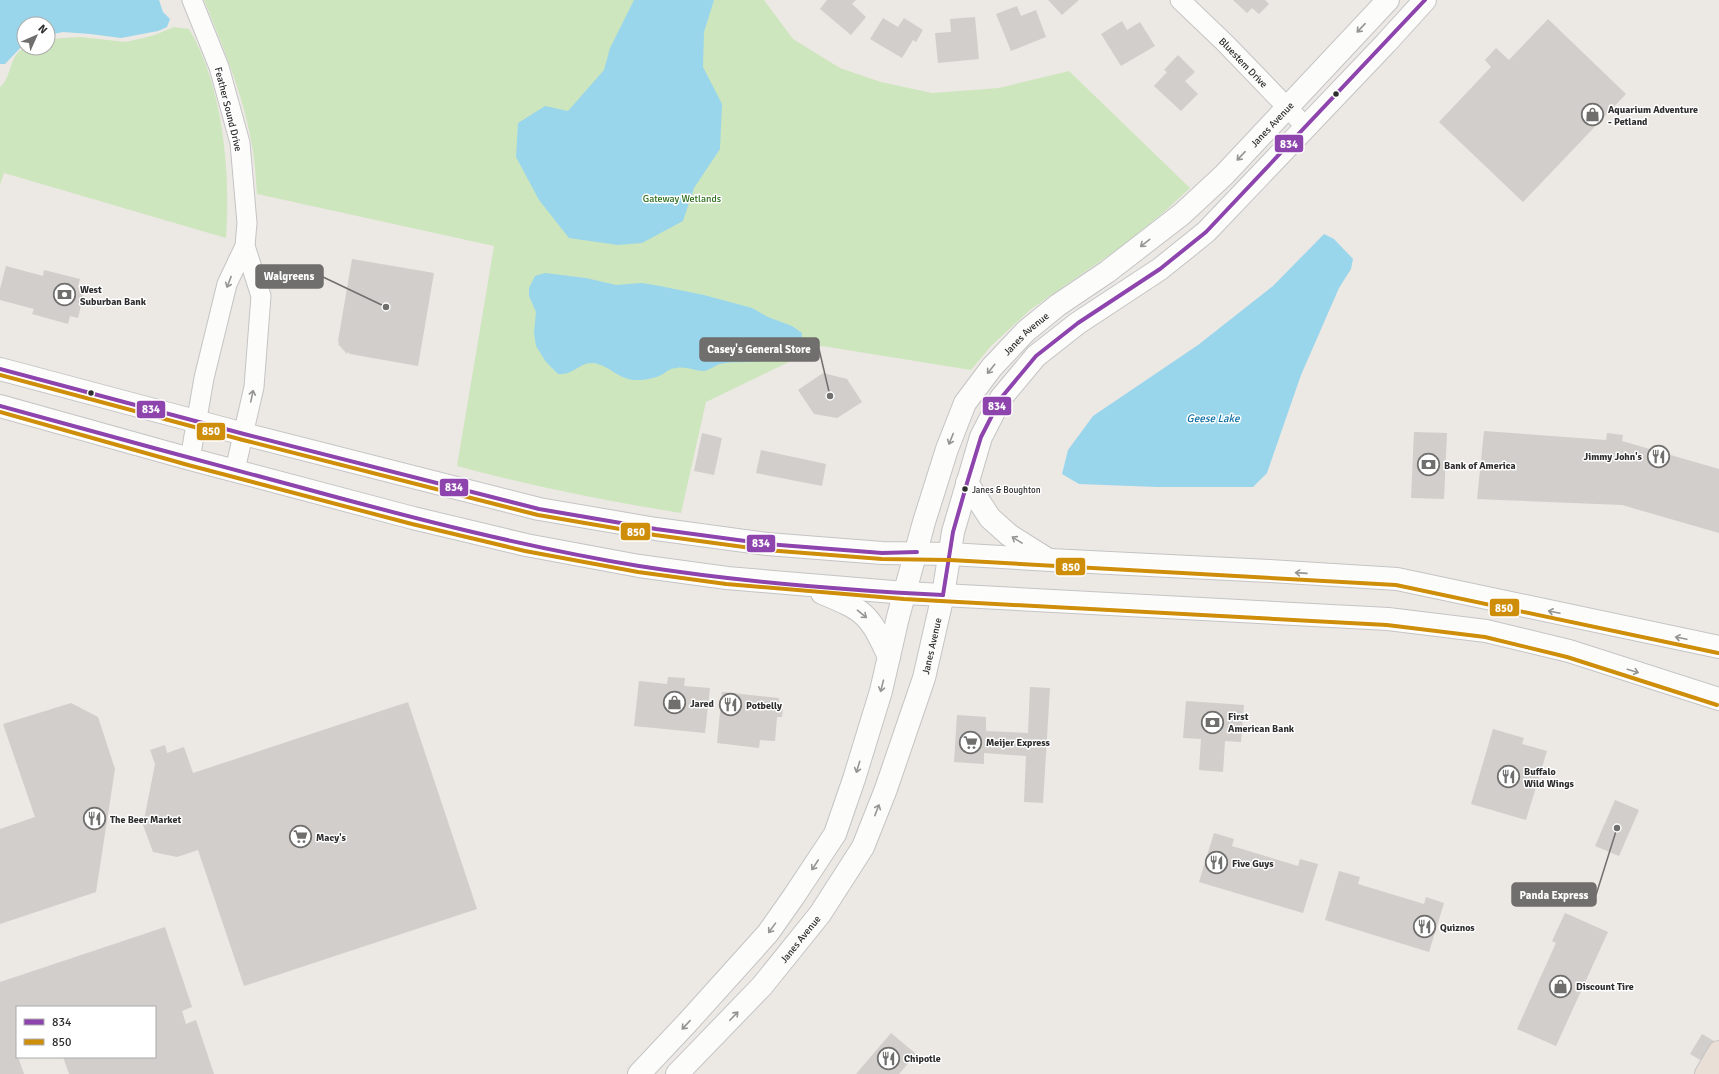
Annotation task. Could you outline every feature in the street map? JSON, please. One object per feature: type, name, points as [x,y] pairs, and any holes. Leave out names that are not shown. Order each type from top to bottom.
[{"type":"highway","points":[[1706,1074],[1719,1052]]},
{"type":"main road","name":"Janes Avenue","points":[[639,1074],[768,933],[835,834],[854,779],[881,691],[905,593],[947,449],[965,403],[992,367],[1026,331],[1058,305],[1107,272],[1182,214],[1224,175],[1388,0]]},
{"type":"main road","name":"Janes Avenue","points":[[677,1074],[762,986],[820,914],[863,847],[886,789],[924,678],[943,595],[953,532],[981,437],[1001,398],[1036,356],[1078,323],[1160,269],[1206,232],[1425,0]]},
{"type":"main road","points":[[0,369],[539,510],[656,529],[767,544],[882,553],[917,552],[1269,570],[1397,579],[1719,647]]},
{"type":"main road","points":[[0,406],[190,459],[414,518],[526,545],[639,566],[728,578],[905,593],[1388,619],[1486,631],[1569,651],[1719,699]]},
{"type":"main road","points":[[967,483],[990,518],[1009,535],[1050,560]]},
{"type":"main road","points":[[802,585],[852,605],[865,615],[875,627],[889,657]]},
{"type":"street","name":"Feather Sound Drive","points":[[190,459],[204,378],[227,284],[244,246],[248,223],[240,143],[220,67],[192,0]]},
{"type":"street","name":"Bluestem Drive","points":[[1180,0],[1306,127]]},
{"type":"street","name":"Feather Sound Drive","points":[[235,470],[254,387],[261,296],[244,246]]},
{"type":"green space","name":"Gateway Wetlands","points":[[204,0],[764,0],[793,39],[840,68],[881,82],[932,93],[999,88],[1069,71],[1190,188],[1164,212],[1122,246],[1030,310],[991,346],[971,370],[822,346],[706,402],[681,513],[596,498],[457,466],[494,246],[257,194],[253,151],[245,112],[233,74]]},
{"type":"green space","points":[[174,27],[189,29],[201,51],[210,76],[222,130],[225,159],[227,186],[226,238],[4,173],[0,185],[0,87],[7,78],[16,55],[56,56],[56,38],[80,37],[126,42],[155,35]]},
{"type":"water","points":[[0,0],[159,0],[163,12],[170,19],[167,27],[158,31],[121,38],[63,32],[56,33],[56,16],[16,16],[16,52],[5,64],[0,64]]},
{"type":"water","points":[[634,0],[714,0],[704,32],[703,67],[722,104],[720,149],[694,188],[683,221],[642,243],[618,245],[569,238],[539,200],[516,157],[518,123],[545,106],[568,111],[604,70],[610,48]]},
{"type":"water","name":"Geese Lake","points":[[1324,234],[1334,239],[1353,259],[1351,269],[1339,288],[1301,375],[1267,473],[1253,487],[1157,487],[1079,484],[1062,474],[1068,450],[1093,416],[1198,345],[1273,286]]},
{"type":"water","points":[[545,273],[586,278],[616,285],[642,283],[704,295],[752,308],[768,317],[792,326],[802,333],[801,339],[794,349],[775,358],[763,361],[720,364],[704,371],[675,368],[654,378],[631,380],[604,366],[589,363],[573,371],[558,374],[546,362],[536,346],[534,333],[536,312],[529,296],[529,288],[535,276]]},
{"type":"building","points":[[827,0],[856,0],[852,4],[866,17],[851,35],[820,9]]},
{"type":"building","points":[[1048,0],[1079,0],[1062,15]]},
{"type":"building","points":[[1233,0],[1265,0],[1269,4],[1259,14],[1252,8],[1247,13]]},
{"type":"building","points":[[1017,6],[1021,16],[1036,10],[1046,37],[1011,51],[996,14]]},
{"type":"building","points":[[975,17],[979,59],[938,63],[935,33],[951,32],[950,19]]},
{"type":"building","points":[[883,18],[898,27],[904,18],[923,30],[916,42],[913,40],[902,58],[870,39]]},
{"type":"building","points":[[1548,19],[1626,94],[1523,202],[1439,122],[1491,67],[1485,60],[1496,48],[1509,60]]},
{"type":"building","points":[[1122,21],[1127,30],[1140,22],[1155,46],[1121,66],[1101,34]]},
{"type":"building","points":[[1178,55],[1195,72],[1185,81],[1198,94],[1181,111],[1154,86],[1167,72],[1164,70]]},
{"type":"building","points":[[352,259],[434,273],[418,366],[350,354],[348,352],[347,354],[338,344]]},
{"type":"building","points":[[6,266],[43,276],[44,270],[80,279],[78,287],[85,288],[78,318],[70,316],[68,324],[32,314],[34,309],[0,300],[0,289]]},
{"type":"building","points":[[823,373],[847,379],[862,402],[837,418],[814,414],[798,390]]},
{"type":"building","points":[[1484,431],[1606,440],[1607,433],[1623,435],[1622,441],[1719,469],[1719,533],[1622,505],[1477,499]]},
{"type":"building","name":"Bank of America","points":[[1414,432],[1447,433],[1444,499],[1411,498]]},
{"type":"building","points":[[702,433],[722,438],[714,475],[694,471]]},
{"type":"building","points":[[761,450],[826,464],[822,486],[756,473]]},
{"type":"building","points":[[668,677],[685,678],[684,686],[710,688],[705,733],[634,726],[639,681],[667,684]]},
{"type":"building","points":[[1030,687],[1050,688],[1043,803],[1024,802],[1026,756],[984,753],[984,764],[954,762],[957,715],[986,717],[986,731],[1028,733]]},
{"type":"building","points":[[722,692],[779,698],[778,709],[783,709],[782,717],[777,717],[775,741],[760,740],[759,748],[717,743]]},
{"type":"building","name":"First American Bank","points":[[1186,701],[1244,705],[1241,742],[1225,741],[1223,772],[1199,770],[1201,739],[1183,738]]},
{"type":"building","name":"Macy's","points":[[408,702],[477,909],[244,986],[198,850],[177,857],[153,852],[143,825],[155,764],[150,750],[165,745],[167,753],[184,747],[193,773]]},
{"type":"building","points":[[71,703],[98,717],[115,769],[96,892],[0,924],[0,829],[35,817],[3,724]]},
{"type":"building","name":"Buffalo Wild Wings","points":[[1493,729],[1524,738],[1522,744],[1547,751],[1526,820],[1471,804]]},
{"type":"building","points":[[1615,800],[1639,810],[1619,856],[1595,846]]},
{"type":"building","points":[[1214,833],[1234,839],[1232,846],[1298,866],[1300,859],[1318,864],[1303,913],[1199,882]]},
{"type":"building","points":[[1339,871],[1360,877],[1358,884],[1424,904],[1426,897],[1444,903],[1429,952],[1325,920]]},
{"type":"building","name":"Discount Tire","points":[[1565,913],[1608,932],[1556,1046],[1517,1029],[1556,943],[1552,941]]},
{"type":"building","points":[[165,927],[192,1007],[182,1011],[186,1024],[196,1020],[214,1074],[69,1074],[63,1058],[156,1058],[156,1006],[16,1006],[16,1058],[18,1058],[24,1074],[0,1074],[0,982]]},
{"type":"building","points":[[891,1033],[916,1054],[899,1074],[856,1074]]},
{"type":"building","points":[[1702,1034],[1719,1044],[1719,1071],[1690,1054]]},
{"type":"transit line","name":"834","points":[[943,595],[953,532],[967,483],[981,437],[1001,398],[1036,356],[1078,323],[1160,269],[1206,232],[1425,0]]},
{"type":"transit line","name":"834","points":[[0,369],[244,434],[539,509],[656,529],[767,544],[882,553],[917,552]]},
{"type":"transit line","name":"850","points":[[0,375],[243,440],[538,515],[655,535],[766,550],[882,559],[950,560],[1396,585],[1718,653]]},
{"type":"transit line","name":"834","points":[[0,406],[384,510],[553,550],[639,566],[715,577],[829,588],[943,595]]},
{"type":"transit line","name":"850","points":[[0,412],[188,465],[412,524],[525,551],[638,572],[726,584],[904,599],[1387,625],[1485,637],[1567,657],[1717,705]]},
{"type":"place","name":"Aquarium Adventure - Petland","points":[[1593,115]]},
{"type":"place","name":"West Suburban Bank","points":[[64,295]]},
{"type":"place","name":"Walgreens","points":[[386,307]]},
{"type":"place","name":"Casey's General Store","points":[[830,396]]},
{"type":"place","name":"Jimmy John's","points":[[1658,456]]},
{"type":"place","name":"Bank of America","points":[[1429,465]]},
{"type":"place","name":"Janes & Boughton","points":[[965,489]]},
{"type":"place","name":"Jared","points":[[675,703]]},
{"type":"place","name":"Potbelly","points":[[731,705]]},
{"type":"place","name":"First American Bank","points":[[1213,722]]},
{"type":"place","name":"Meijer Express","points":[[970,742]]},
{"type":"place","name":"Buffalo Wild Wings","points":[[1509,777]]},
{"type":"place","name":"The Beer Market","points":[[95,819]]},
{"type":"place","name":"Panda Express","points":[[1617,828]]},
{"type":"place","name":"Macy's","points":[[300,837]]},
{"type":"place","name":"Five Guys","points":[[1217,863]]},
{"type":"place","name":"Quiznos","points":[[1424,927]]},
{"type":"place","name":"Discount Tire","points":[[1560,986]]},
{"type":"place","name":"Chipotle","points":[[889,1058]]}]
